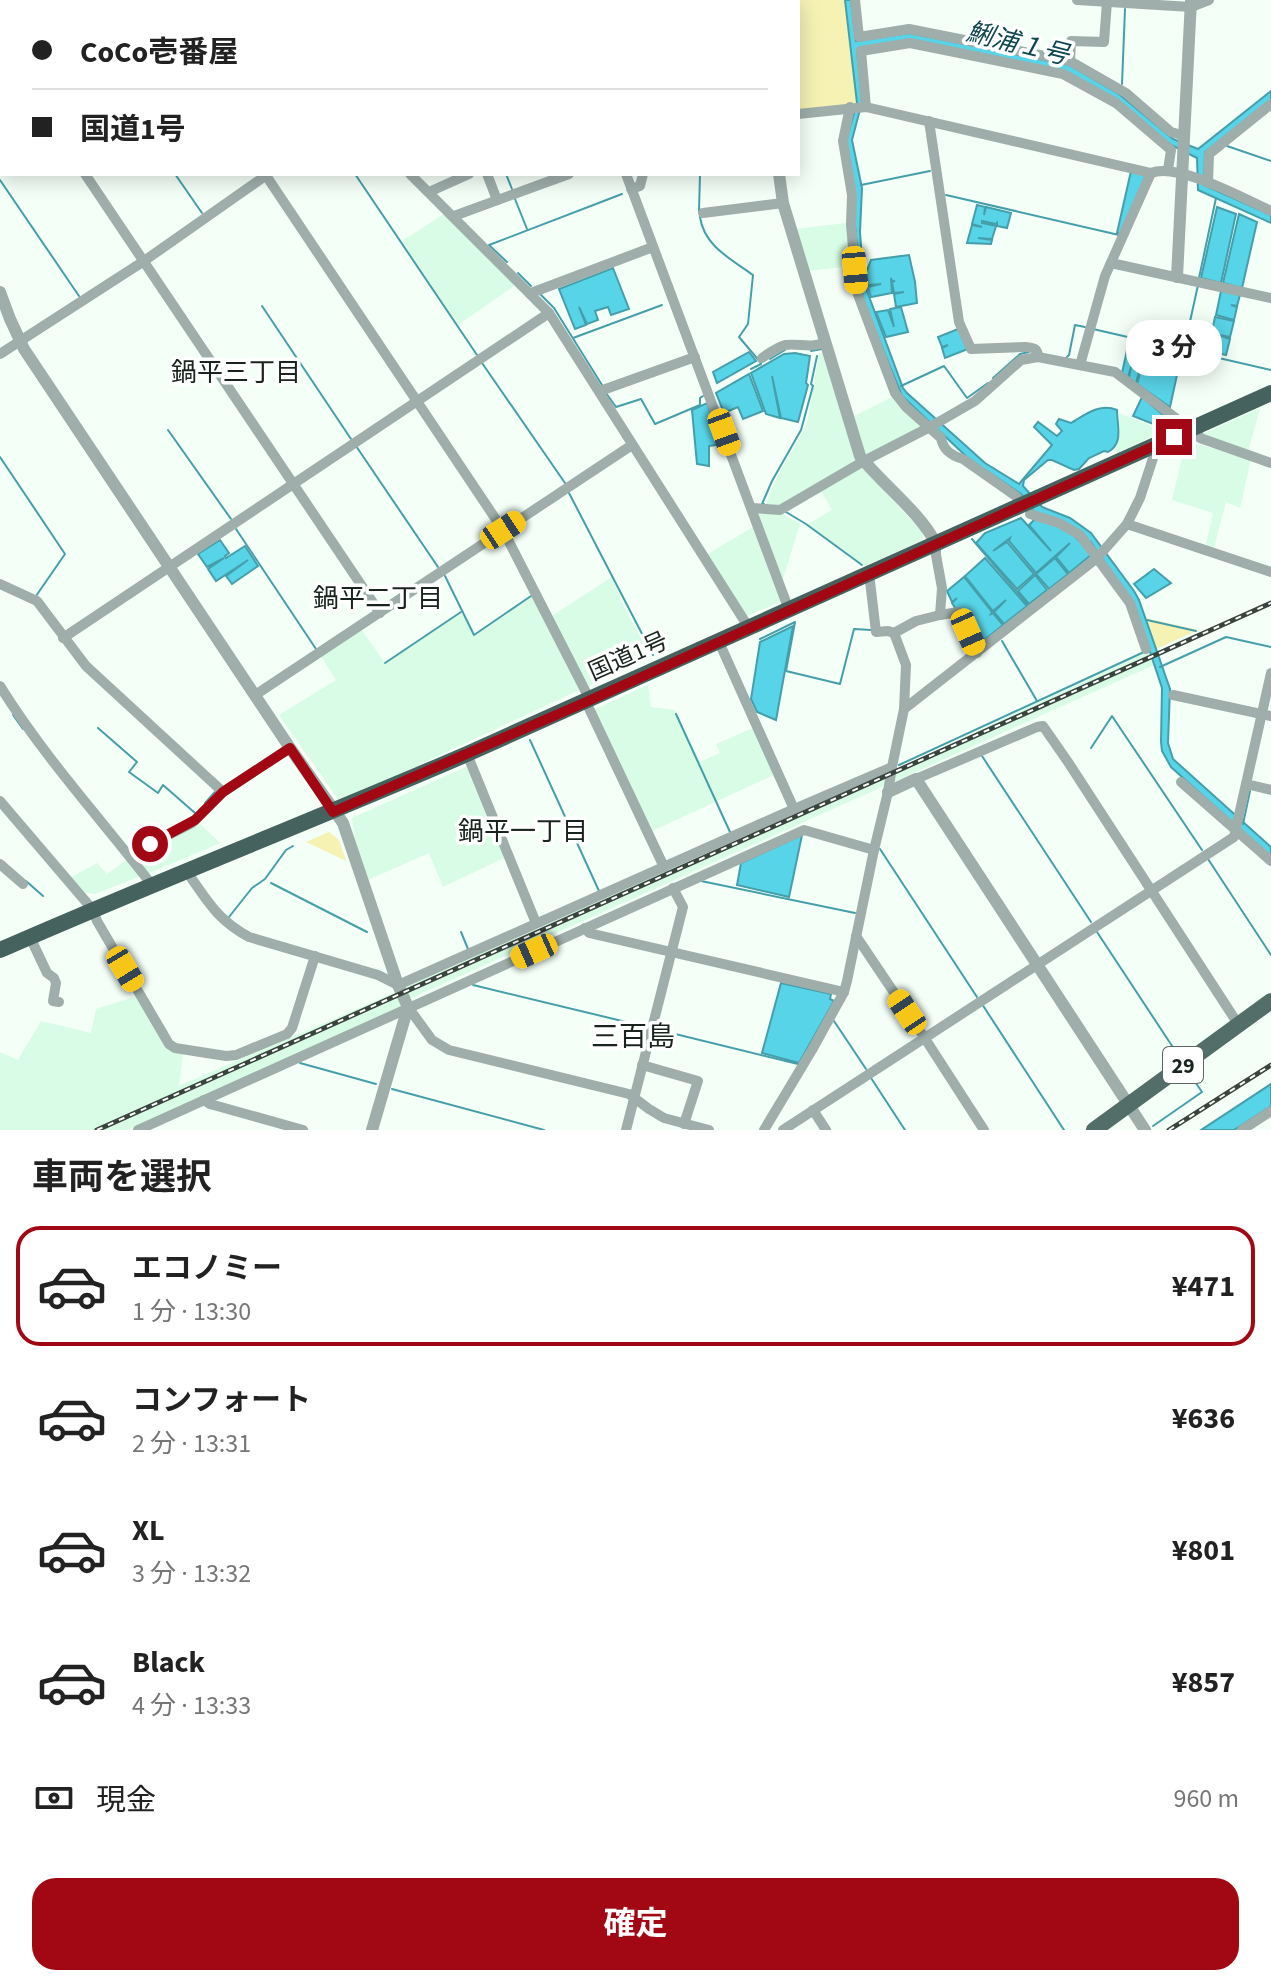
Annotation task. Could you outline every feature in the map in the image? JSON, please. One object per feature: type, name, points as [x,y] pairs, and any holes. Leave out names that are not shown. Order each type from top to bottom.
[{"type":"highway","name":"国道1号","points":[[0,950],[333,812],[588,701],[1271,393]]},
{"type":"main road","name":"29","points":[[1094,1130],[1271,1001]]},
{"type":"street","points":[[855,0],[859,37],[909,29],[1070,61],[1126,93],[1171,132],[1185,138]]},
{"type":"street","points":[[1077,0],[1191,3],[1209,0]]},
{"type":"street","points":[[1070,61],[1071,41],[1104,42],[1107,2]]},
{"type":"street","points":[[1177,277],[1188,175],[1183,155],[1191,3]]},
{"type":"street","points":[[866,107],[861,51],[910,43],[1063,74],[1116,103],[1171,150],[1168,170]]},
{"type":"street","points":[[1206,182],[1209,154],[1271,104]]},
{"type":"street","points":[[850,107],[843,141],[852,195],[851,225],[859,302],[899,399],[941,438],[946,450],[1080,535],[1130,603],[1146,649]]},
{"type":"street","points":[[800,114],[866,107],[1151,173],[1168,170],[1188,175],[1271,211]]},
{"type":"street","points":[[1257,115],[1271,118]]},
{"type":"street","points":[[929,121],[963,334],[971,349],[1035,348],[1038,357]]},
{"type":"street","points":[[1080,365],[1105,276],[1151,173]]},
{"type":"street","points":[[86,176],[380,613]]},
{"type":"street","points":[[0,354],[144,261],[265,176]]},
{"type":"street","points":[[267,176],[503,530],[588,701],[664,867]]},
{"type":"street","points":[[412,176],[549,313],[749,628]]},
{"type":"street","points":[[429,192],[465,176]]},
{"type":"street","points":[[488,176],[497,200]]},
{"type":"street","points":[[454,216],[563,176]]},
{"type":"street","points":[[627,176],[789,610]]},
{"type":"street","points":[[631,189],[640,186],[642,176]]},
{"type":"street","points":[[779,176],[783,203],[860,456],[911,511],[936,544],[942,588],[940,615]]},
{"type":"street","points":[[703,213],[783,203]]},
{"type":"street","points":[[531,293],[653,247]]},
{"type":"street","points":[[1111,263],[1271,298]]},
{"type":"street","points":[[0,292],[5,318],[343,823],[398,985],[408,1007],[432,1040],[449,1050],[629,1094],[664,1118],[709,1130]]},
{"type":"street","points":[[63,638],[549,313]]},
{"type":"street","points":[[762,358],[781,346],[816,347],[825,342]]},
{"type":"street","points":[[600,391],[695,357]]},
{"type":"street","points":[[752,508],[780,510],[975,401],[1021,360],[1038,357],[1115,372],[1192,428],[1200,438],[1271,463]]},
{"type":"street","points":[[255,695],[632,445]]},
{"type":"street","points":[[904,709],[1106,549],[1127,524],[1140,498],[1157,446]]},
{"type":"street","points":[[1127,524],[1271,572]]},
{"type":"street","points":[[869,573],[876,632],[894,633],[916,621],[959,612],[977,653]]},
{"type":"street","points":[[0,584],[37,601],[86,666],[223,792]]},
{"type":"street","points":[[764,1130],[844,992],[904,709],[906,665],[894,633]]},
{"type":"street","points":[[719,642],[794,809]]},
{"type":"street","points":[[783,1130],[1234,837],[1266,715],[1271,673]]},
{"type":"street","points":[[0,686],[37,741],[152,885]]},
{"type":"street","points":[[1173,695],[1266,715]]},
{"type":"street","points":[[888,792],[1043,726],[1238,1024]]},
{"type":"street","points":[[129,855],[195,820],[223,792],[290,748]]},
{"type":"street","points":[[467,754],[536,923]]},
{"type":"street","points":[[398,985],[892,767]]},
{"type":"street","points":[[916,779],[1145,1130]]},
{"type":"street","points":[[1181,782],[1237,825],[1271,861]]},
{"type":"street","points":[[1246,784],[1271,790]]},
{"type":"street","points":[[1,803],[93,910],[169,1044],[175,1048],[236,1055],[287,1034],[292,1028],[315,956]]},
{"type":"street","points":[[138,1130],[804,830],[874,850]]},
{"type":"street","points":[[0,864],[23,884]]},
{"type":"street","points":[[187,872],[221,919],[232,928],[249,937],[378,975],[398,985]]},
{"type":"street","points":[[626,1130],[683,907],[673,888]]},
{"type":"street","points":[[585,928],[589,933],[844,992]]},
{"type":"street","points":[[856,936],[984,1130]]},
{"type":"street","points":[[30,937],[47,973],[54,978],[53,1001],[59,1002]]},
{"type":"street","points":[[372,1130],[408,1007]]},
{"type":"street","points":[[642,1065],[698,1081],[684,1124]]},
{"type":"street","points":[[204,1100],[303,1130]]},
{"type":"street","points":[[813,1110],[826,1130]]},
{"type":"street","points":[[1242,1130],[1271,1111]]},
{"type":"shaded area","points":[[800,0],[845,0],[857,104],[800,110]]},
{"type":"shaded area","points":[[444,214],[517,284],[458,325],[402,241]]},
{"type":"shaded area","points":[[846,223],[851,266],[808,271],[795,229]]},
{"type":"shaded area","points":[[825,351],[857,456],[855,462],[780,506],[766,504],[775,481],[807,424],[819,354]]},
{"type":"shaded area","points":[[894,396],[926,426],[867,454],[862,450],[852,417]]},
{"type":"shaded area","points":[[1260,408],[1248,452],[1203,434]]},
{"type":"shaded area","points":[[1119,413],[1164,431],[1117,453]]},
{"type":"shaded area","points":[[1186,441],[1251,459],[1240,508],[1226,502],[1214,548],[1206,545],[1213,513],[1172,500]]},
{"type":"shaded area","points":[[859,467],[923,533],[923,540],[865,566],[808,524],[832,510],[820,489]]},
{"type":"shaded area","points":[[758,511],[779,512],[800,524],[782,582],[760,524]]},
{"type":"shaded area","points":[[755,526],[782,601],[745,617],[706,555]]},
{"type":"shaded area","points":[[612,577],[651,657],[588,686],[552,616]]},
{"type":"shaded area","points":[[532,597],[579,690],[344,800],[338,799],[279,715],[336,680],[321,656],[361,629],[385,663],[462,613],[475,636]]},
{"type":"shaded area","points":[[1146,618],[1150,619],[1198,630],[1156,649]]},
{"type":"shaded area","points":[[1149,651],[1154,665],[409,999],[402,1007],[128,1130],[0,1130],[0,1052],[18,1060],[41,1021],[91,1033],[96,1009],[137,996],[170,1051],[183,1053],[179,1086],[894,770]]},
{"type":"shaded area","points":[[648,685],[651,707],[675,710],[700,762],[720,753],[716,744],[755,727],[776,774],[652,831],[595,709]]},
{"type":"shaded area","points":[[468,766],[506,857],[443,887],[429,853],[368,880],[356,847],[352,818]]},
{"type":"shaded area","points":[[198,822],[220,843],[147,874],[137,856]]},
{"type":"shaded area","points":[[329,832],[339,840],[346,861],[306,842]]},
{"type":"shaded area","points":[[128,859],[141,876],[95,894],[82,892],[70,878],[97,863],[107,874]]},
{"type":"water","points":[[845,0],[851,0],[856,41],[909,33],[1069,65],[1119,94],[1173,139],[1198,149],[1271,91],[1271,100],[1205,152],[1204,185],[1271,215],[1271,223],[1198,190],[1197,158],[1173,146],[1067,72],[909,40],[857,50],[862,102],[852,140],[862,188],[860,232],[867,291],[907,393],[985,463],[1019,484],[1052,445],[1034,427],[1038,422],[1057,436],[1062,431],[1056,424],[1059,419],[1071,423],[1099,409],[1117,410],[1118,434],[1113,448],[1089,458],[1074,470],[1048,460],[1024,480],[1023,486],[1042,507],[1070,518],[1091,533],[1134,591],[1170,689],[1168,743],[1173,759],[1271,847],[1271,857],[1171,767],[1162,751],[1162,688],[1138,616],[1091,542],[1034,512],[1021,494],[969,459],[902,396],[863,301],[846,141],[857,103]]},
{"type":"water","points":[[1131,171],[1146,175],[1122,234],[1117,233]]},
{"type":"water","points":[[977,205],[985,207],[984,215],[986,207],[1011,213],[1007,228],[982,221],[996,226],[992,239],[978,238],[992,240],[991,244],[967,243],[972,225],[982,227],[972,224]]},
{"type":"water","points":[[1217,207],[1236,214],[1221,283],[1201,278]]},
{"type":"water","points":[[1239,214],[1257,222],[1242,288],[1223,283]]},
{"type":"water","points":[[909,255],[917,303],[896,307],[894,294],[904,292],[894,293],[892,282],[895,281],[891,278],[892,293],[871,297],[868,287],[881,284],[868,285],[866,273],[871,260]]},
{"type":"water","points":[[613,268],[629,309],[611,315],[608,307],[595,311],[598,320],[587,324],[579,307],[586,325],[575,329],[559,289]]},
{"type":"water","points":[[1221,291],[1240,295],[1237,306],[1231,305],[1237,307],[1234,320],[1216,315]]},
{"type":"water","points":[[901,307],[908,332],[886,337],[876,312],[888,310],[894,327],[890,309]]},
{"type":"water","points":[[1215,317],[1234,321],[1230,337],[1215,334],[1230,339],[1226,355],[1208,351]]},
{"type":"water","points":[[958,329],[968,349],[945,358],[942,348],[948,345],[942,347],[938,337]]},
{"type":"water","points":[[1129,341],[1146,344],[1136,383],[1129,378],[1131,367],[1128,377],[1122,373]]},
{"type":"water","points":[[1148,345],[1182,352],[1170,407],[1137,384]]},
{"type":"water","points":[[749,352],[756,361],[717,383],[713,372]]},
{"type":"water","points":[[784,354],[810,356],[808,385],[798,422],[781,418],[772,376],[780,418],[766,414],[751,373]]},
{"type":"water","points":[[749,374],[763,411],[743,419],[738,407],[724,413],[716,393]]},
{"type":"water","points":[[1142,397],[1169,420],[1166,426],[1161,427],[1133,416]]},
{"type":"water","points":[[707,403],[722,444],[709,446],[709,466],[697,464],[692,410]]},
{"type":"water","points":[[1021,518],[1051,551],[1029,525],[1035,519],[1067,531],[1091,555],[1069,573],[1056,557],[1070,543],[1036,573],[1009,541],[1010,538],[993,551],[1007,542],[1034,574],[1017,589],[976,543],[985,533]]},
{"type":"water","points":[[220,540],[229,553],[226,558],[245,546],[258,566],[232,584],[226,576],[248,560],[216,581],[208,569],[224,558],[207,567],[198,554]]},
{"type":"water","points":[[985,558],[1027,606],[1004,624],[994,612],[1006,600],[993,611],[965,576]]},
{"type":"water","points":[[1055,558],[1068,574],[1049,589],[1036,574]]},
{"type":"water","points":[[1154,569],[1171,583],[1146,598],[1134,584]]},
{"type":"water","points":[[1035,575],[1047,590],[1029,604],[1018,591]]},
{"type":"water","points":[[964,577],[1003,625],[978,645],[952,603],[957,598],[952,602],[947,591]]},
{"type":"water","points":[[793,626],[776,720],[757,712],[751,699],[760,642]]},
{"type":"water","points":[[802,835],[789,897],[737,885],[741,863]]},
{"type":"water","points":[[781,983],[831,994],[830,999],[834,1001],[799,1063],[762,1053]]},
{"type":"water","points":[[1271,1084],[1271,1106],[1234,1130],[1201,1130]]},
{"type":"waterway","points":[[1122,84],[1125,9]]},
{"type":"waterway","points":[[1227,146],[1271,161]]},
{"type":"waterway","points":[[861,185],[930,171]]},
{"type":"waterway","points":[[176,176],[202,213]]},
{"type":"waterway","points":[[356,176],[477,355]]},
{"type":"waterway","points":[[507,176],[512,189]]},
{"type":"waterway","points":[[699,211],[700,176]]},
{"type":"waterway","points":[[0,180],[79,296]]},
{"type":"waterway","points":[[507,262],[489,245],[622,194]]},
{"type":"waterway","points":[[946,195],[1119,235]]},
{"type":"waterway","points":[[1199,278],[1216,198]]},
{"type":"waterway","points":[[515,199],[527,229]]},
{"type":"waterway","points":[[700,217],[713,244],[753,275],[748,324],[739,337],[761,363]]},
{"type":"waterway","points":[[518,273],[531,286]]},
{"type":"waterway","points":[[1184,349],[1198,285]]},
{"type":"waterway","points":[[540,294],[554,308],[602,385]]},
{"type":"waterway","points":[[573,338],[662,305]]},
{"type":"waterway","points":[[262,306],[351,439]]},
{"type":"waterway","points":[[1066,358],[1075,325],[1085,327]]},
{"type":"waterway","points":[[1093,329],[1271,370]]},
{"type":"waterway","points":[[811,351],[822,349]]},
{"type":"waterway","points":[[770,359],[785,350]]},
{"type":"waterway","points":[[993,378],[1020,354],[1029,352]]},
{"type":"waterway","points":[[764,504],[772,481],[801,430],[813,386],[817,356]]},
{"type":"waterway","points":[[482,363],[565,483]]},
{"type":"waterway","points":[[751,369],[761,364]]},
{"type":"waterway","points":[[901,386],[944,366],[967,398],[988,383]]},
{"type":"waterway","points":[[606,393],[616,407],[641,399],[655,424],[700,405],[703,396]]},
{"type":"waterway","points":[[168,430],[231,519]]},
{"type":"waterway","points":[[356,446],[438,567]]},
{"type":"waterway","points":[[0,457],[65,554],[36,596]]},
{"type":"waterway","points":[[569,493],[653,655]]},
{"type":"waterway","points":[[786,512],[862,565]]},
{"type":"waterway","points":[[236,529],[316,649]]},
{"type":"waterway","points":[[972,539],[1028,605]]},
{"type":"waterway","points":[[445,576],[474,635],[531,596]]},
{"type":"waterway","points":[[385,663],[461,612]]},
{"type":"waterway","points":[[1147,620],[1196,631]]},
{"type":"waterway","points":[[760,639],[795,622],[786,671],[840,684],[854,629],[871,630]]},
{"type":"waterway","points":[[1160,667],[1226,637],[1271,647]]},
{"type":"waterway","points":[[1002,641],[1037,701]]},
{"type":"waterway","points":[[899,765],[1144,652]]},
{"type":"waterway","points":[[676,714],[730,832]]},
{"type":"waterway","points":[[13,715],[23,729]]},
{"type":"waterway","points":[[1091,748],[1112,716],[1202,850]]},
{"type":"waterway","points":[[98,728],[137,762],[129,772],[158,793],[163,785],[195,813]]},
{"type":"waterway","points":[[530,740],[599,891]]},
{"type":"waterway","points":[[982,756],[1091,922]]},
{"type":"waterway","points":[[1243,824],[1250,791]]},
{"type":"waterway","points":[[205,803],[215,792]]},
{"type":"waterway","points":[[229,917],[252,888],[265,879],[286,850],[293,846]]},
{"type":"waterway","points":[[880,849],[977,997]]},
{"type":"waterway","points":[[1208,859],[1271,955]]},
{"type":"waterway","points":[[26,881],[43,896]]},
{"type":"waterway","points":[[701,881],[855,913]]},
{"type":"waterway","points":[[271,883],[367,932]]},
{"type":"waterway","points":[[461,932],[468,949]]},
{"type":"waterway","points":[[1097,932],[1178,1055]]},
{"type":"waterway","points":[[473,985],[647,1027]]},
{"type":"waterway","points":[[982,1004],[1064,1130]]},
{"type":"waterway","points":[[834,1021],[866,1069]]},
{"type":"waterway","points":[[659,1030],[798,1064]]},
{"type":"waterway","points":[[300,1063],[376,1084]]},
{"type":"waterway","points":[[1153,1126],[1202,1092],[1189,1073]]},
{"type":"waterway","points":[[871,1078],[905,1130]]},
{"type":"waterway","points":[[392,1089],[544,1130]]},
{"type":"railway","points":[[97,1130],[1271,603]]},
{"type":"railway","points":[[1169,1130],[1271,1065]]},
{"type":"district","name":"鍋平三丁目","points":[[236,372]]},
{"type":"district","name":"鍋平二丁目","points":[[378,598]]},
{"type":"district","name":"鍋平一丁目","points":[[523,831]]},
{"type":"district","name":"三百島","points":[[633,1036]]},
{"type":"route","points":[[150,844],[195,820],[223,792],[290,748],[333,812],[586,702],[1174,437]]},
{"type":"water label","name":"鯏浦１号","points":[[1018,43]]}]
